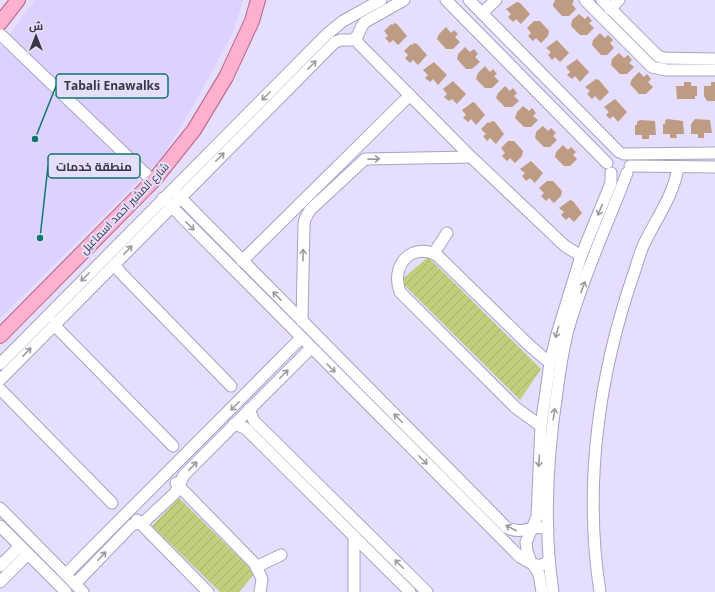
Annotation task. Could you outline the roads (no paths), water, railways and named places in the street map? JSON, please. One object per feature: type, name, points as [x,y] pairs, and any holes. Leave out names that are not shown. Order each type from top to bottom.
[{"type":"main road","points":[[0,23],[18,0]]},
{"type":"main road","name":"شارع المشير احمد اسماعيل","points":[[0,336],[153,181],[194,130],[226,77],[252,21],[258,0]]},
{"type":"street","points":[[177,193],[334,28],[348,18],[381,0]]},
{"type":"street","points":[[0,364],[335,42],[341,40],[350,41],[358,33],[365,22],[404,0]]},
{"type":"street","points":[[446,0],[609,168],[619,176],[628,169],[715,167]]},
{"type":"street","points":[[482,13],[496,0]]},
{"type":"street","points":[[585,0],[652,67],[666,70],[715,70]]},
{"type":"street","points":[[602,0],[658,56],[664,58],[715,59]]},
{"type":"street","points":[[610,9],[619,0]]},
{"type":"street","points":[[472,1],[482,13],[621,153],[629,159],[628,169],[603,229],[570,324],[561,364],[552,424],[548,470],[549,560],[553,592]]},
{"type":"street","points":[[348,18],[358,33],[359,44],[471,157],[565,246],[581,256]]},
{"type":"street","points":[[334,28],[335,36],[341,40]]},
{"type":"street","points":[[0,34],[153,181]]},
{"type":"street","points":[[242,261],[410,95]]},
{"type":"street","points":[[542,592],[540,574],[530,560],[526,542],[537,517],[541,426],[550,363],[557,334],[581,256],[611,183],[609,168],[611,155],[621,153],[715,153]]},
{"type":"street","points":[[302,322],[304,219],[310,210],[365,159],[471,157]]},
{"type":"street","points":[[600,592],[596,566],[594,475],[603,392],[622,307],[644,245],[675,184],[678,167]]},
{"type":"street","points":[[177,193],[302,322],[506,527],[516,532],[540,527],[548,530]]},
{"type":"street","points":[[0,380],[115,264],[168,202]]},
{"type":"street","points":[[168,202],[280,317],[520,556],[533,564],[540,566],[549,560]]},
{"type":"street","points":[[434,253],[447,233]]},
{"type":"street","points":[[541,426],[516,408],[400,292],[396,283],[397,273],[405,258],[422,251],[434,253],[550,363]]},
{"type":"street","points":[[115,264],[119,271],[231,386]]},
{"type":"street","points":[[280,317],[289,308]]},
{"type":"street","points":[[55,323],[57,328],[173,446]]},
{"type":"street","points":[[66,574],[301,338]]},
{"type":"street","points":[[75,584],[132,525],[142,523],[179,487],[184,475],[311,348]]},
{"type":"street","points":[[0,389],[112,503]]},
{"type":"street","points":[[249,409],[254,421],[423,591]]},
{"type":"street","points":[[234,424],[246,429],[410,592]]},
{"type":"street","points":[[165,476],[173,480],[256,567],[262,579],[260,592]]},
{"type":"street","points":[[0,508],[83,592]]},
{"type":"street","points":[[132,508],[134,517],[142,523],[208,592]]},
{"type":"street","points":[[0,526],[66,592]]},
{"type":"street","points":[[354,536],[354,592]]},
{"type":"street","points":[[0,566],[20,546]]},
{"type":"street","points":[[0,582],[28,554]]},
{"type":"street","points":[[256,567],[281,555]]},
{"type":"place","name":"Tabali Enawalks","points":[[35,139]]},
{"type":"place","name":"منطقة خدمات","points":[[40,238]]}]
